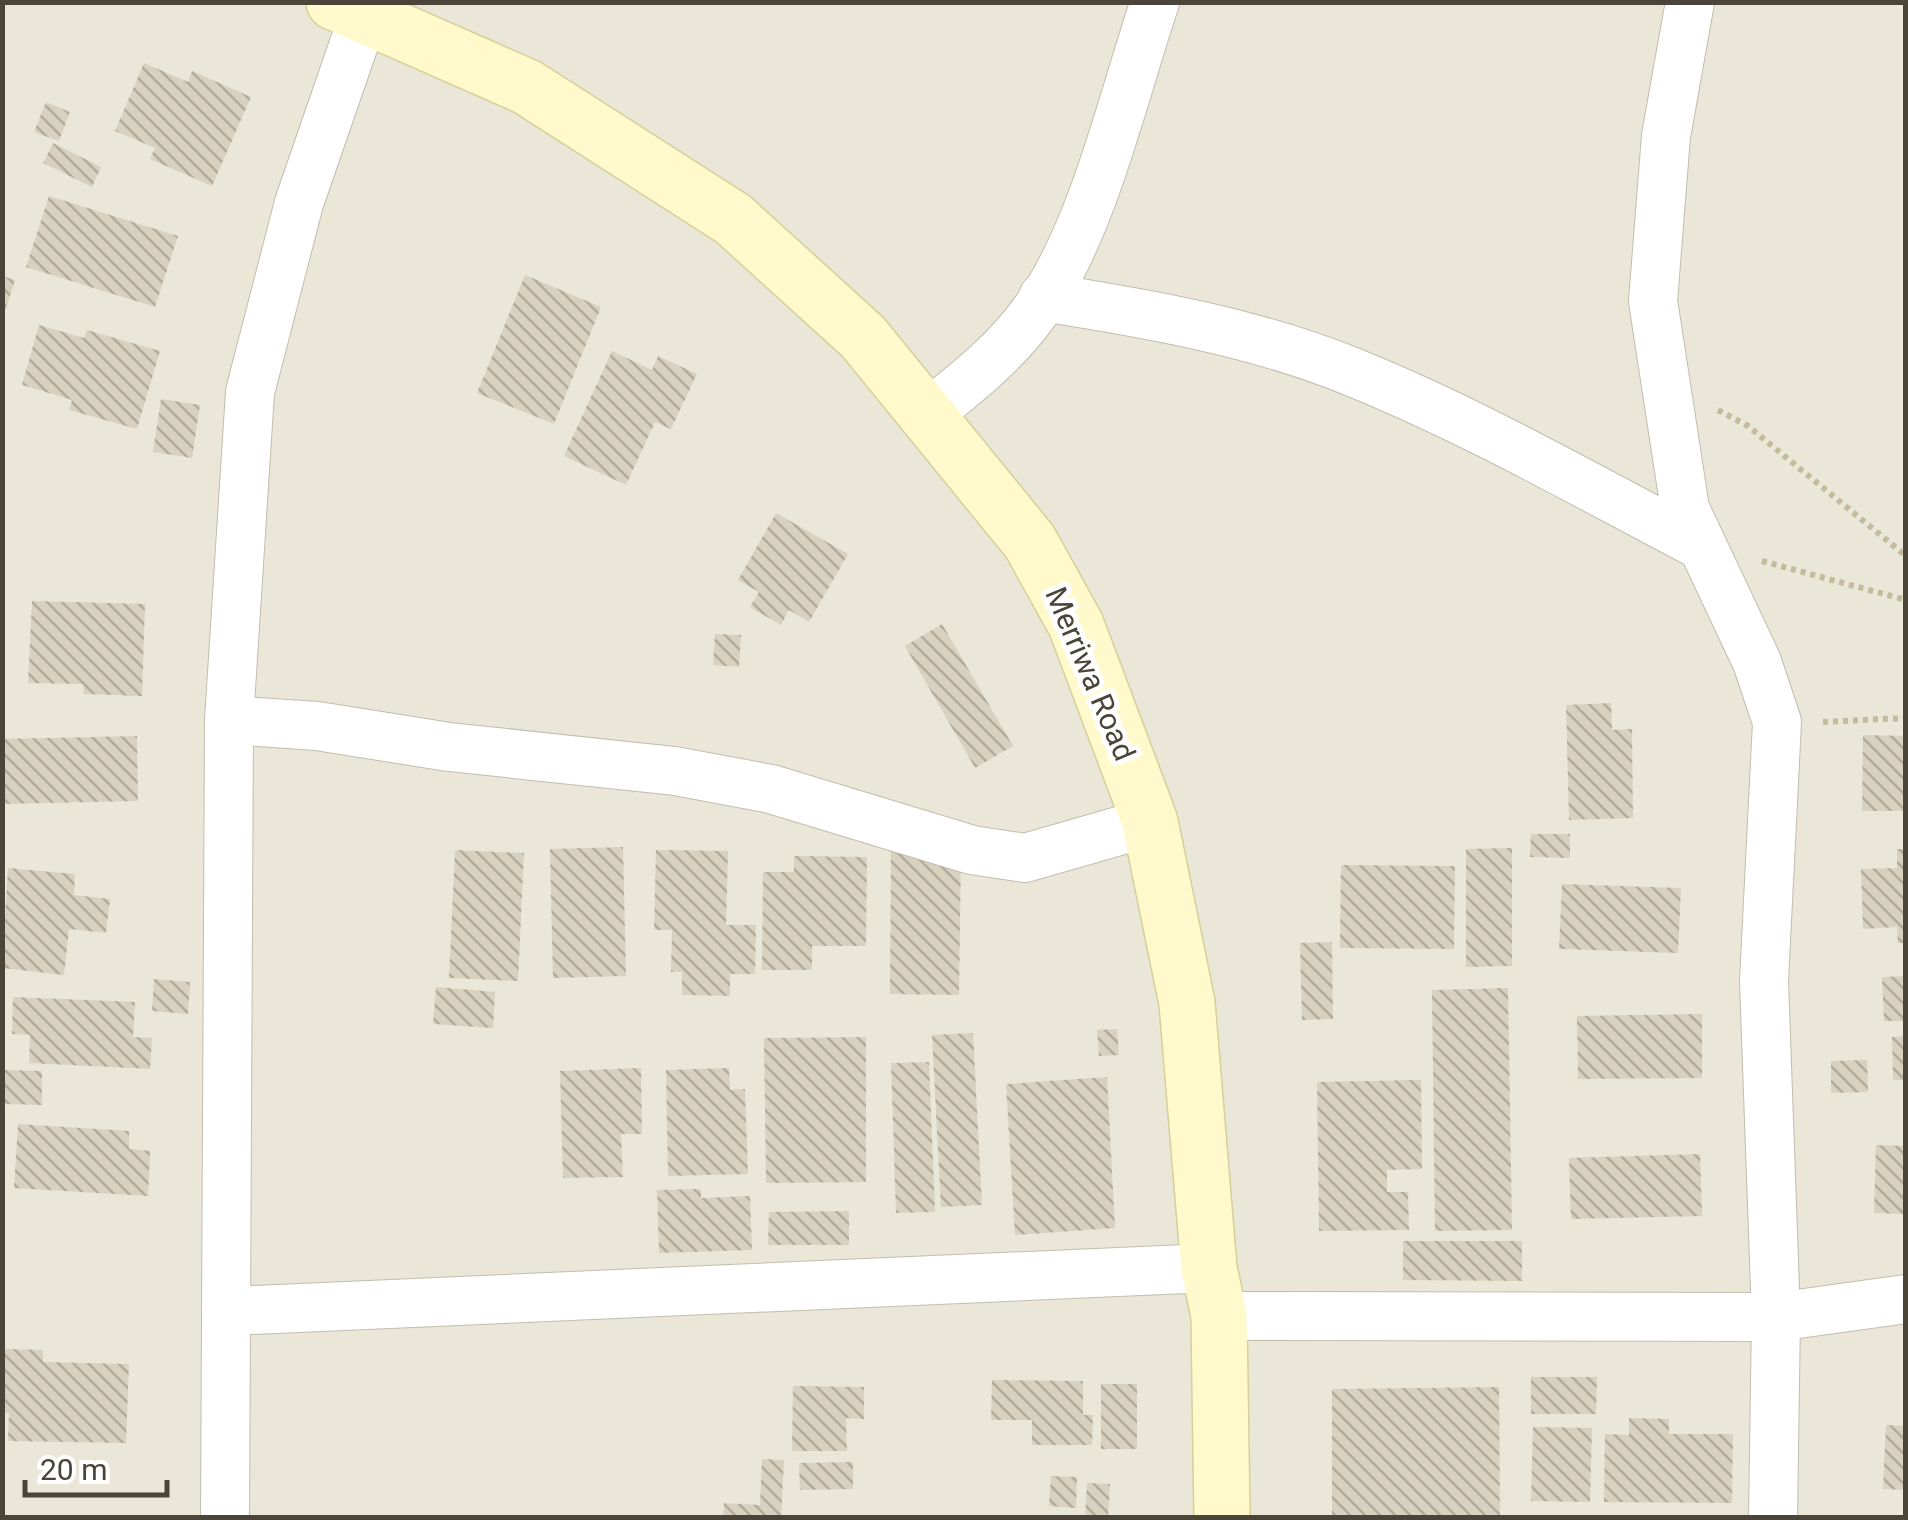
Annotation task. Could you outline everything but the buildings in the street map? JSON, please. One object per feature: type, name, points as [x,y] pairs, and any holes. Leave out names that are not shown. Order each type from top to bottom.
[{"type":"street","points":[[928,414],[1000,354],[1043,297],[1087,206],[1155,2]]},
{"type":"street","points":[[1690,2],[1666,136],[1652,300],[1677,481],[1698,544],[1757,662],[1777,722],[1764,981],[1776,1317],[1773,1518]]},
{"type":"street","points":[[226,1518],[230,720],[250,392],[299,203],[371,11]]},
{"type":"street","name":"Merriwa Road","points":[[371,11],[527,87],[733,219],[863,337],[1030,542],[1076,625],[1150,822],[1187,1003],[1214,1292],[1222,1518]]},
{"type":"street","points":[[1043,297],[1176,318],[1354,372],[1482,430],[1698,544]]},
{"type":"street","points":[[230,720],[674,770],[771,789],[972,850],[1025,858],[1150,822]]},
{"type":"street","points":[[229,1310],[1214,1292],[1776,1317],[1906,1298]]},
{"type":"path","points":[[1662,385],[1748,426],[1906,556]]},
{"type":"path","points":[[1698,544],[1906,600]]},
{"type":"path","points":[[1777,722],[1906,718]]},
{"type":"shaded area","points":[[3,3],[1905,3],[1905,1517],[3,1517]]}]
